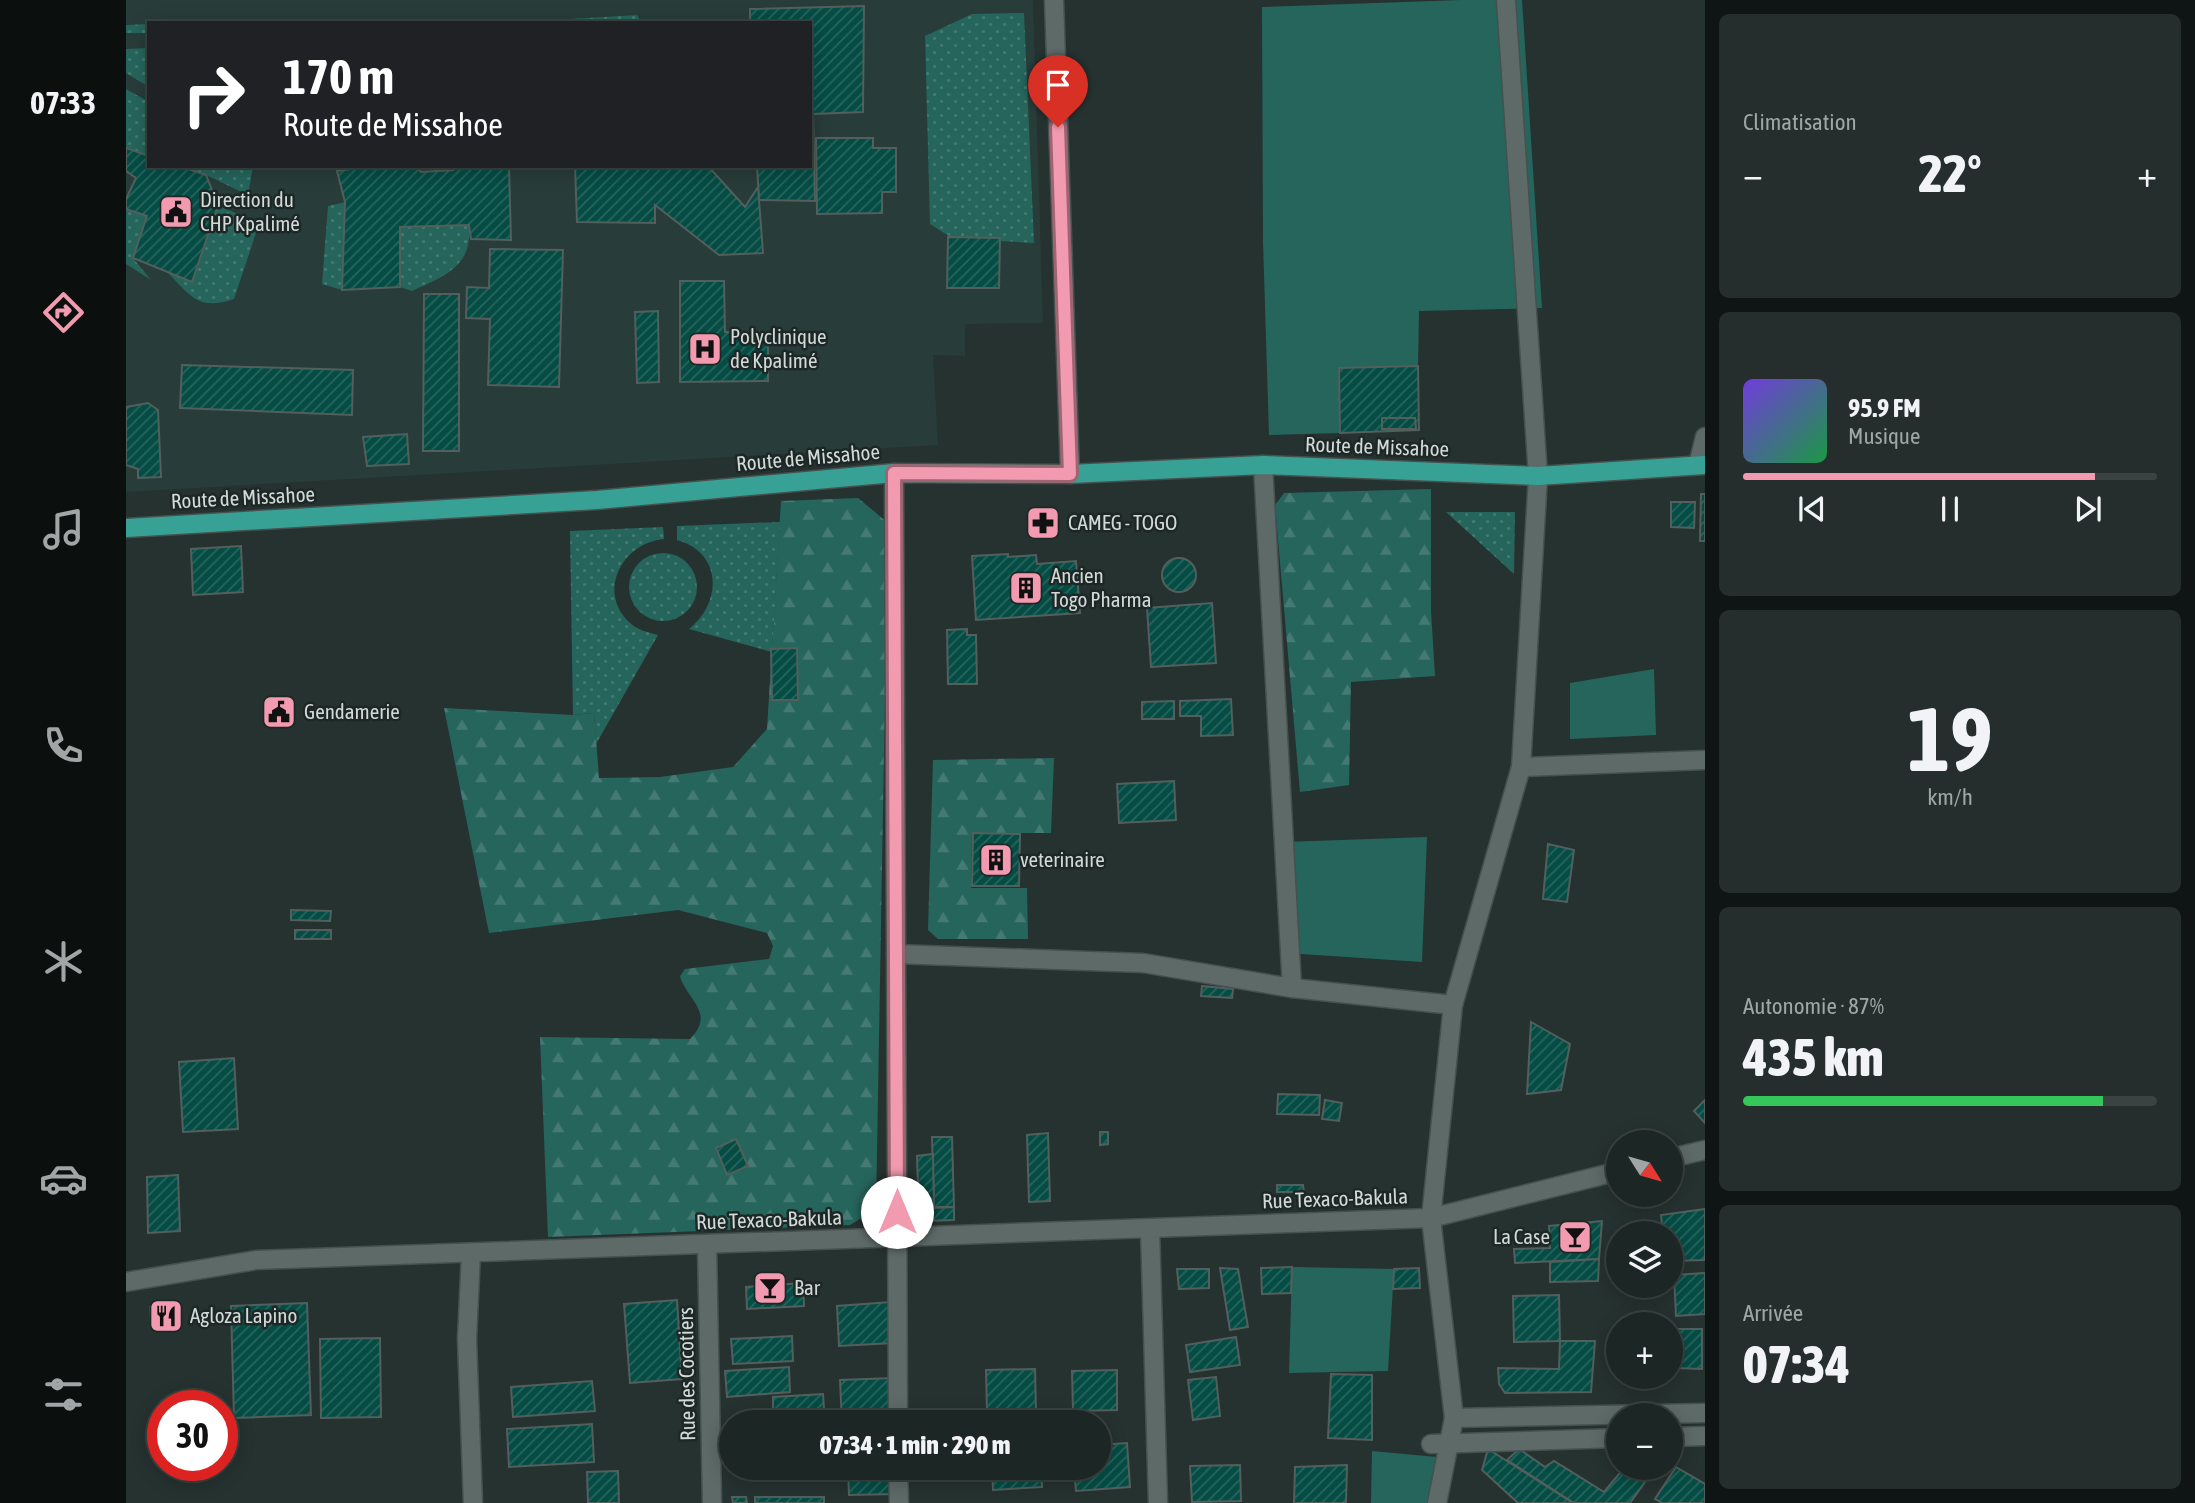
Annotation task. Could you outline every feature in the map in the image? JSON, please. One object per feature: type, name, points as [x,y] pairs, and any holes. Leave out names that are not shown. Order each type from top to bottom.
[{"type":"main road","name":"Route de Missahoe","points":[[126,528],[597,500],[894,473],[1070,474],[1262,465],[1538,476],[1702,465]]},
{"type":"street","points":[[1054,0],[1070,474]]},
{"type":"street","points":[[1437,1503],[1454,1418],[1431,1218],[1453,1006],[1521,767],[1538,476],[1506,0]]},
{"type":"street","points":[[1702,465],[1705,437]]},
{"type":"street","points":[[1262,465],[1292,988]]},
{"type":"street","points":[[894,473],[898,1410]]},
{"type":"street","points":[[1521,767],[1705,760]]},
{"type":"street","points":[[896,954],[1143,963],[1292,988],[1453,1006]]},
{"type":"street","points":[[1684,1155],[1705,1150]]},
{"type":"street","name":"Rue Texaco-Bakula","points":[[126,1282],[256,1261],[1431,1218],[1606,1174]]},
{"type":"street","points":[[1150,1229],[1158,1503]]},
{"type":"street","name":"Rue des Cocotiers","points":[[707,1245],[712,1503]]},
{"type":"street","points":[[471,1253],[467,1339],[474,1503]]},
{"type":"street","points":[[1454,1418],[1705,1413]]},
{"type":"street","points":[[1683,1437],[1705,1436]]},
{"type":"street","points":[[1431,1444],[1606,1438]]},
{"type":"street","points":[[898,1480],[899,1503]]},
{"type":"shaded area","points":[[126,0],[1033,0],[1043,323],[965,324],[965,356],[933,355],[938,445],[126,492]]},
{"type":"green space","points":[[1522,0],[1542,308],[1419,311],[1418,366],[1339,368],[1340,433],[1269,435],[1263,242],[1262,7]]},
{"type":"green space","points":[[1024,13],[1034,243],[952,238],[930,224],[925,36],[972,14]]},
{"type":"green space","points":[[637,15],[641,21],[537,21]]},
{"type":"green space","points":[[147,24],[147,33],[126,33],[126,25]]},
{"type":"green space","points":[[147,48],[147,86],[126,73],[126,49]]},
{"type":"green space","points":[[126,89],[147,101],[147,155],[126,148]]},
{"type":"green space","points":[[186,168],[253,168],[248,195]]},
{"type":"green space","points":[[345,202],[342,290],[322,284],[328,206]]},
{"type":"green space","points":[[218,205],[259,224],[234,299],[212,303],[196,299],[167,272],[192,281]]},
{"type":"green space","points":[[126,209],[147,216],[133,258],[151,280],[126,264]]},
{"type":"green space","points":[[469,225],[466,250],[454,268],[412,291],[400,287],[400,227]]},
{"type":"green space","points":[[1431,489],[1431,611],[1435,676],[1351,682],[1349,785],[1300,792],[1275,505],[1284,493]]},
{"type":"green space","points":[[858,498],[888,523],[876,1209],[850,1225],[548,1237],[540,1037],[690,1039],[701,1021],[697,1006],[680,976],[685,969],[769,959],[773,946],[767,933],[678,910],[489,933],[444,708],[573,715],[594,713],[599,778],[660,777],[733,767],[767,729],[781,501]]},
{"type":"green space","points":[[1446,512],[1515,512],[1514,574]]},
{"type":"green space","points":[[780,522],[772,652],[689,629],[708,606],[713,580],[710,567],[703,556],[692,546],[677,540],[677,526]]},
{"type":"green space","points":[[663,527],[664,539],[649,542],[636,549],[619,570],[615,597],[620,610],[635,627],[658,635],[596,744],[594,713],[573,715],[570,531]]},
{"type":"green space","points":[[656,553],[670,553],[682,558],[692,568],[697,587],[692,606],[682,616],[670,621],[656,621],[644,616],[634,606],[629,594],[629,580],[634,568],[644,558]]},
{"type":"green space","points":[[1654,669],[1656,735],[1570,739],[1570,683]]},
{"type":"green space","points":[[1054,758],[1051,833],[972,833],[971,888],[1027,888],[1028,939],[938,939],[928,930],[933,760]]},
{"type":"green space","points":[[1427,837],[1422,962],[1286,953],[1284,842]]},
{"type":"green space","points":[[1292,1267],[1394,1269],[1388,1371],[1289,1373]]},
{"type":"green space","points":[[1372,1451],[1437,1457],[1431,1503],[1371,1503]]},
{"type":"building","points":[[864,6],[863,112],[813,114],[815,201],[759,200],[757,168],[812,168],[812,21],[750,21],[750,9]]},
{"type":"building","points":[[816,138],[873,138],[873,148],[896,148],[896,192],[882,192],[882,213],[817,214]]},
{"type":"building","name":"Direction du CHP Kpalimé","points":[[126,148],[147,155],[147,168],[186,168],[206,175],[218,205],[192,282],[133,258],[147,216],[126,209],[126,199],[136,178],[126,171]]},
{"type":"building","points":[[358,168],[418,168],[421,172],[453,168],[509,168],[511,240],[471,239],[469,225],[400,227],[400,287],[342,290],[345,202],[337,171]]},
{"type":"building","points":[[575,168],[710,168],[745,207],[758,187],[763,253],[719,255],[655,205],[655,223],[577,222]]},
{"type":"building","points":[[948,237],[1000,238],[999,288],[947,288]]},
{"type":"building","points":[[490,249],[563,250],[559,387],[488,385],[490,319],[466,318],[467,287],[489,288]]},
{"type":"building","points":[[680,281],[724,281],[725,332],[768,332],[768,381],[680,382]]},
{"type":"building","points":[[424,294],[459,294],[459,451],[423,451]]},
{"type":"building","points":[[658,311],[659,382],[637,383],[635,312]]},
{"type":"building","points":[[182,365],[353,370],[352,415],[180,408]]},
{"type":"building","points":[[1418,366],[1419,430],[1340,433],[1339,368]]},
{"type":"building","points":[[148,403],[158,410],[161,477],[138,478],[138,469],[126,465],[126,407]]},
{"type":"building","points":[[1382,418],[1415,418],[1416,429],[1382,429]]},
{"type":"building","points":[[407,434],[409,464],[367,466],[363,437]]},
{"type":"building","points":[[1701,494],[1705,494],[1705,541],[1700,541]]},
{"type":"building","points":[[1671,502],[1695,502],[1694,528],[1671,527]]},
{"type":"building","points":[[241,546],[243,592],[193,595],[191,549]]},
{"type":"building","name":"Ancien Togo Pharma","points":[[1008,554],[1008,557],[1036,555],[1037,564],[1076,561],[1080,613],[976,620],[972,556]]},
{"type":"building","points":[[1179,558],[1191,563],[1196,575],[1191,587],[1179,592],[1167,587],[1162,575],[1167,563]]},
{"type":"building","points":[[1212,603],[1216,663],[1151,667],[1147,608]]},
{"type":"building","points":[[967,629],[967,635],[976,635],[977,684],[948,684],[947,630]]},
{"type":"building","points":[[797,648],[798,700],[772,700],[771,649]]},
{"type":"building","points":[[1231,699],[1233,735],[1201,736],[1201,716],[1180,716],[1180,701]]},
{"type":"building","points":[[1174,701],[1174,719],[1142,719],[1142,702]]},
{"type":"building","points":[[1174,781],[1176,820],[1119,823],[1117,784]]},
{"type":"building","name":"veterinaire","points":[[973,833],[1020,834],[1019,886],[972,886]]},
{"type":"building","points":[[1548,844],[1574,850],[1567,902],[1543,899]]},
{"type":"building","points":[[291,910],[331,911],[330,921],[291,920]]},
{"type":"building","points":[[295,930],[331,930],[331,939],[295,939]]},
{"type":"building","points":[[1202,986],[1233,989],[1232,998],[1201,996]]},
{"type":"building","points":[[1531,1022],[1570,1044],[1561,1090],[1527,1094]]},
{"type":"building","points":[[234,1058],[238,1129],[183,1132],[179,1062]]},
{"type":"building","points":[[1278,1094],[1320,1095],[1319,1115],[1277,1114]]},
{"type":"building","points":[[1325,1100],[1342,1103],[1339,1121],[1322,1119]]},
{"type":"building","points":[[1705,1100],[1705,1123],[1694,1111]]},
{"type":"building","points":[[1100,1132],[1108,1132],[1108,1144],[1100,1145]]},
{"type":"building","points":[[1048,1133],[1050,1201],[1029,1202],[1027,1135]]},
{"type":"building","points":[[932,1137],[952,1137],[954,1207],[934,1207]]},
{"type":"building","points":[[736,1139],[748,1166],[727,1175],[716,1148]]},
{"type":"building","points":[[933,1154],[934,1208],[954,1207],[954,1220],[923,1221],[919,1217],[917,1156]]},
{"type":"building","points":[[178,1175],[180,1231],[148,1233],[147,1177]]},
{"type":"building","points":[[1277,1185],[1303,1185],[1304,1192],[1277,1192]]},
{"type":"building","points":[[1705,1209],[1705,1260],[1683,1261],[1683,1221],[1662,1221],[1661,1215]]},
{"type":"building","name":"La Case","points":[[1602,1221],[1599,1259],[1515,1263],[1514,1249],[1550,1248],[1549,1226]]},
{"type":"building","points":[[1599,1259],[1598,1281],[1550,1282],[1550,1262]]},
{"type":"building","points":[[1292,1267],[1291,1293],[1262,1294],[1261,1268]]},
{"type":"building","points":[[1220,1268],[1238,1269],[1248,1327],[1230,1330]]},
{"type":"building","points":[[1419,1268],[1420,1288],[1393,1289],[1394,1269]]},
{"type":"building","points":[[1177,1269],[1209,1269],[1209,1288],[1179,1289]]},
{"type":"building","points":[[1705,1273],[1705,1314],[1683,1316],[1683,1312],[1676,1312],[1675,1298],[1683,1298],[1683,1274]]},
{"type":"building","points":[[803,1283],[804,1306],[747,1309],[746,1287]]},
{"type":"building","points":[[1559,1295],[1560,1341],[1514,1342],[1513,1296]]},
{"type":"building","points":[[677,1300],[682,1379],[630,1383],[624,1304]]},
{"type":"building","points":[[891,1302],[893,1343],[839,1346],[837,1306]]},
{"type":"building","points":[[307,1303],[311,1415],[238,1418],[238,1390],[233,1390],[231,1306]]},
{"type":"building","points":[[177,1306],[178,1325],[151,1327],[150,1307]]},
{"type":"building","points":[[1683,1329],[1702,1329],[1702,1369],[1683,1368]]},
{"type":"building","points":[[792,1336],[793,1361],[733,1364],[731,1339]]},
{"type":"building","points":[[1236,1337],[1240,1365],[1190,1372],[1186,1345]]},
{"type":"building","points":[[380,1338],[381,1417],[321,1418],[320,1339]]},
{"type":"building","points":[[1560,1341],[1595,1341],[1591,1392],[1505,1393],[1499,1384],[1498,1368],[1559,1369]]},
{"type":"building","points":[[789,1367],[790,1392],[727,1397],[725,1371]]},
{"type":"building","points":[[1035,1369],[1036,1410],[987,1410],[986,1370]]},
{"type":"building","points":[[1117,1370],[1117,1410],[1073,1410],[1072,1371]]},
{"type":"building","points":[[1331,1374],[1372,1375],[1372,1440],[1328,1438]]},
{"type":"building","points":[[1216,1377],[1220,1416],[1193,1420],[1188,1380]]},
{"type":"building","points":[[893,1378],[894,1410],[841,1410],[840,1380]]},
{"type":"building","points":[[592,1381],[595,1411],[513,1417],[511,1387]]},
{"type":"building","points":[[823,1394],[824,1410],[773,1410],[773,1397]]},
{"type":"building","points":[[592,1424],[594,1462],[509,1467],[507,1429]]},
{"type":"building","points":[[1127,1443],[1130,1487],[1076,1491],[1075,1480],[1111,1480],[1111,1444]]},
{"type":"building","points":[[1488,1449],[1573,1503],[1518,1503],[1482,1470]]},
{"type":"building","points":[[1519,1449],[1545,1467],[1554,1461],[1604,1492],[1614,1480],[1646,1480],[1630,1503],[1574,1503],[1507,1460]]},
{"type":"building","points":[[1240,1465],[1241,1501],[1192,1502],[1190,1466]]},
{"type":"building","points":[[1347,1465],[1346,1503],[1294,1503],[1295,1467]]},
{"type":"building","points":[[618,1471],[619,1503],[588,1503],[587,1472]]},
{"type":"building","points":[[1683,1471],[1705,1484],[1705,1503],[1662,1503],[1655,1499],[1667,1480],[1683,1480]]},
{"type":"building","points":[[848,1480],[895,1480],[896,1494],[849,1495]]},
{"type":"building","points":[[993,1480],[1042,1480],[1042,1487],[993,1490]]},
{"type":"building","points":[[732,1497],[746,1497],[747,1503],[733,1503]]},
{"type":"building","points":[[755,1497],[824,1497],[824,1503],[755,1503]]},
{"type":"place","name":"Direction du CHP Kpalimé","points":[[176,212]]},
{"type":"place","name":"Polyclinique de Kpalimé","points":[[705,349]]},
{"type":"place","name":"CAMEG - TOGO","points":[[1043,523]]},
{"type":"place","name":"Ancien Togo Pharma","points":[[1026,588]]},
{"type":"place","name":"Gendamerie","points":[[279,712]]},
{"type":"place","name":"veterinaire","points":[[996,860]]},
{"type":"place","name":"La Case","points":[[1575,1237]]},
{"type":"place","name":"Bar","points":[[770,1288]]},
{"type":"place","name":"Agloza Lapino","points":[[166,1316]]},
{"type":"route","points":[[897,1212],[894,473],[1070,474],[1058,127]]}]
